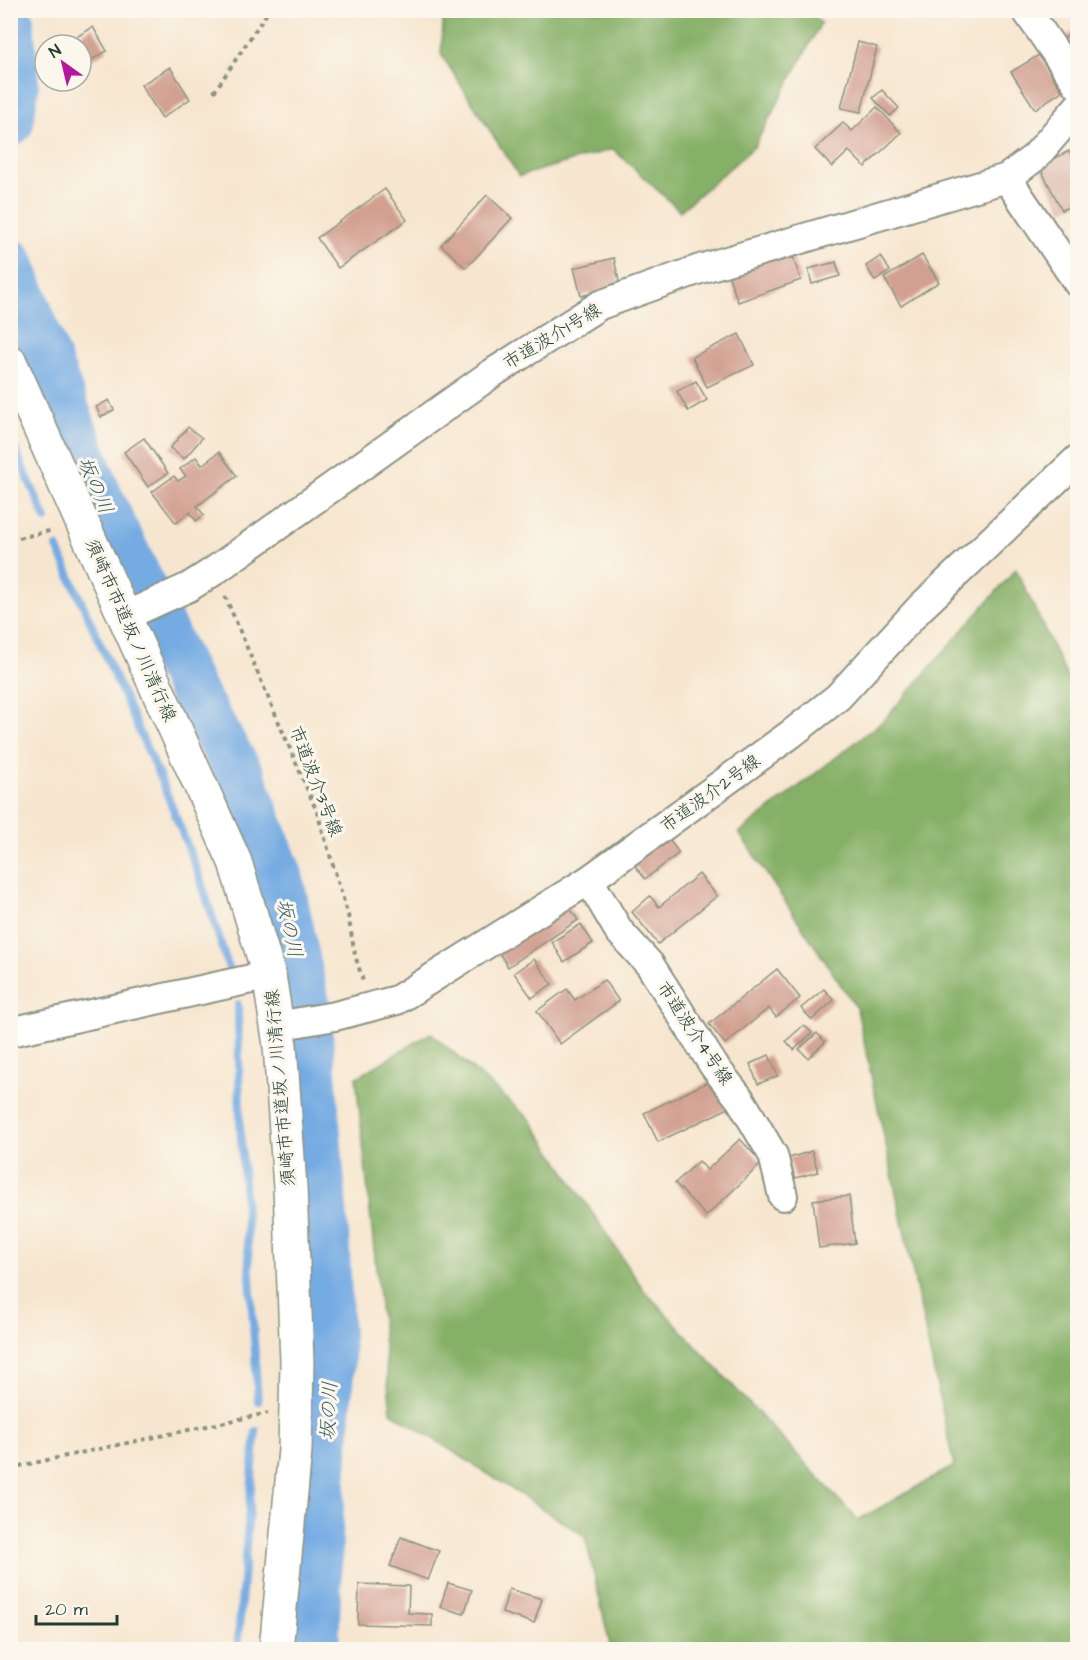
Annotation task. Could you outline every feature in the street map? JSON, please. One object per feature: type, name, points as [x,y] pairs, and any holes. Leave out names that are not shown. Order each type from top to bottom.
[{"type":"street","points":[[1026,10],[1077,85]]},
{"type":"street","name":"市道波介1号線","points":[[132,613],[189,587],[214,571],[491,374],[600,305],[700,269],[1007,178],[1035,156],[1077,107]]},
{"type":"street","points":[[1007,178],[1077,283]]},
{"type":"street","name":"須崎市市道坂ノ川清行線","points":[[10,362],[83,522],[132,613],[236,862],[284,1025],[297,1407],[276,1650]]},
{"type":"street","name":"市道波介2号線","points":[[284,1025],[372,1008],[397,1000],[589,880],[791,735],[838,697],[920,608],[1077,459]]},
{"type":"street","name":"市道波介4号線","points":[[589,880],[619,931],[650,965],[704,1051],[750,1114],[773,1155],[783,1196]]},
{"type":"street","points":[[10,1032],[269,975]]},
{"type":"path","points":[[214,92],[268,10]]},
{"type":"path","points":[[10,540],[83,522]]},
{"type":"path","name":"市道波介3号線","points":[[214,571],[317,812],[348,915],[355,955],[372,1008]]},
{"type":"path","points":[[10,1468],[297,1407]]},
{"type":"green space","points":[[444,11],[807,11],[821,23],[754,147],[680,211],[613,149],[519,176],[441,54]]},
{"type":"green space","points":[[1016,569],[1077,698],[1077,1649],[611,1649],[585,1536],[391,1412],[356,1078],[431,1033],[530,1119],[643,1289],[858,1520],[954,1466],[857,1009],[739,833],[884,720]]},
{"type":"water","points":[[311,1463],[336,1464],[332,1649],[296,1649]]},
{"type":"building","points":[[93,27],[107,51],[93,59],[93,33],[83,33]]},
{"type":"building","points":[[1075,29],[1078,32],[1078,58],[1076,60],[1061,41]]},
{"type":"building","points":[[858,42],[877,47],[861,112],[841,108]]},
{"type":"building","points":[[1039,55],[1062,91],[1035,109],[1011,72]]},
{"type":"building","points":[[170,67],[190,99],[162,118],[141,85]]},
{"type":"building","points":[[882,90],[899,108],[890,116],[873,98]]},
{"type":"building","points":[[877,107],[901,133],[865,167],[849,151],[832,167],[815,149],[843,123],[852,131]]},
{"type":"building","points":[[1069,151],[1078,168],[1078,203],[1062,210],[1039,166]]},
{"type":"building","points":[[385,189],[407,220],[338,268],[317,238]]},
{"type":"building","points":[[487,195],[512,218],[466,268],[441,245]]},
{"type":"building","points":[[791,252],[801,280],[738,302],[728,274]]},
{"type":"building","points":[[922,255],[939,282],[901,306],[884,278]]},
{"type":"building","points":[[881,256],[890,271],[875,281],[866,266]]},
{"type":"building","points":[[614,258],[620,286],[581,296],[574,268]]},
{"type":"building","points":[[836,262],[840,276],[812,284],[808,269]]},
{"type":"building","points":[[739,334],[754,365],[707,387],[692,357]]},
{"type":"building","points":[[696,381],[707,400],[688,411],[677,391]]},
{"type":"building","points":[[109,400],[114,410],[101,417],[96,407]]},
{"type":"building","points":[[188,427],[202,438],[184,459],[170,448]]},
{"type":"building","points":[[144,438],[168,473],[148,487],[124,452]]},
{"type":"building","points":[[219,452],[237,476],[197,506],[204,515],[196,521],[190,512],[176,523],[152,492],[174,476],[178,481],[186,476],[180,469],[196,457],[202,465]]},
{"type":"building","points":[[665,834],[679,853],[645,879],[631,860]]},
{"type":"building","points":[[699,874],[717,896],[658,944],[632,912],[650,896],[659,907]]},
{"type":"building","points":[[565,901],[578,920],[508,967],[496,948]]},
{"type":"building","points":[[581,924],[593,943],[564,962],[552,942]]},
{"type":"building","points":[[534,959],[552,984],[532,998],[514,973]]},
{"type":"building","points":[[777,969],[800,998],[776,1017],[769,1008],[725,1044],[709,1024]]},
{"type":"building","points":[[604,980],[619,1001],[560,1044],[537,1011],[567,989],[575,1000]]},
{"type":"building","points":[[824,989],[834,1000],[812,1020],[801,1008]]},
{"type":"building","points":[[804,1025],[812,1033],[794,1050],[786,1041]]},
{"type":"building","points":[[817,1033],[825,1042],[808,1058],[799,1049]]},
{"type":"building","points":[[769,1055],[778,1076],[758,1084],[750,1064]]},
{"type":"building","points":[[712,1080],[733,1106],[658,1142],[644,1113]]},
{"type":"building","points":[[740,1139],[762,1163],[706,1216],[675,1183],[699,1161],[707,1170]]},
{"type":"building","points":[[812,1151],[818,1172],[795,1178],[789,1158]]},
{"type":"building","points":[[849,1196],[855,1243],[819,1248],[813,1200]]},
{"type":"building","points":[[401,1537],[439,1551],[428,1580],[390,1566]]},
{"type":"building","points":[[448,1583],[472,1590],[464,1614],[440,1607]]},
{"type":"building","points":[[359,1584],[409,1586],[408,1613],[432,1614],[432,1626],[358,1624]]},
{"type":"building","points":[[509,1589],[542,1599],[534,1623],[502,1613]]},
{"type":"waterway","name":"坂の川","points":[[10,21],[15,86],[10,122]]},
{"type":"waterway","name":"坂の川","points":[[10,262],[97,493],[194,695],[241,776],[279,876],[307,1011],[325,1234],[331,1358],[320,1510],[315,1650]]},
{"type":"waterway","points":[[10,438],[46,519]]},
{"type":"waterway","points":[[57,547],[165,789],[199,875],[230,972]]},
{"type":"waterway","points":[[238,1004],[240,1123],[258,1401]]},
{"type":"waterway","points":[[237,1650],[256,1431]]}]
